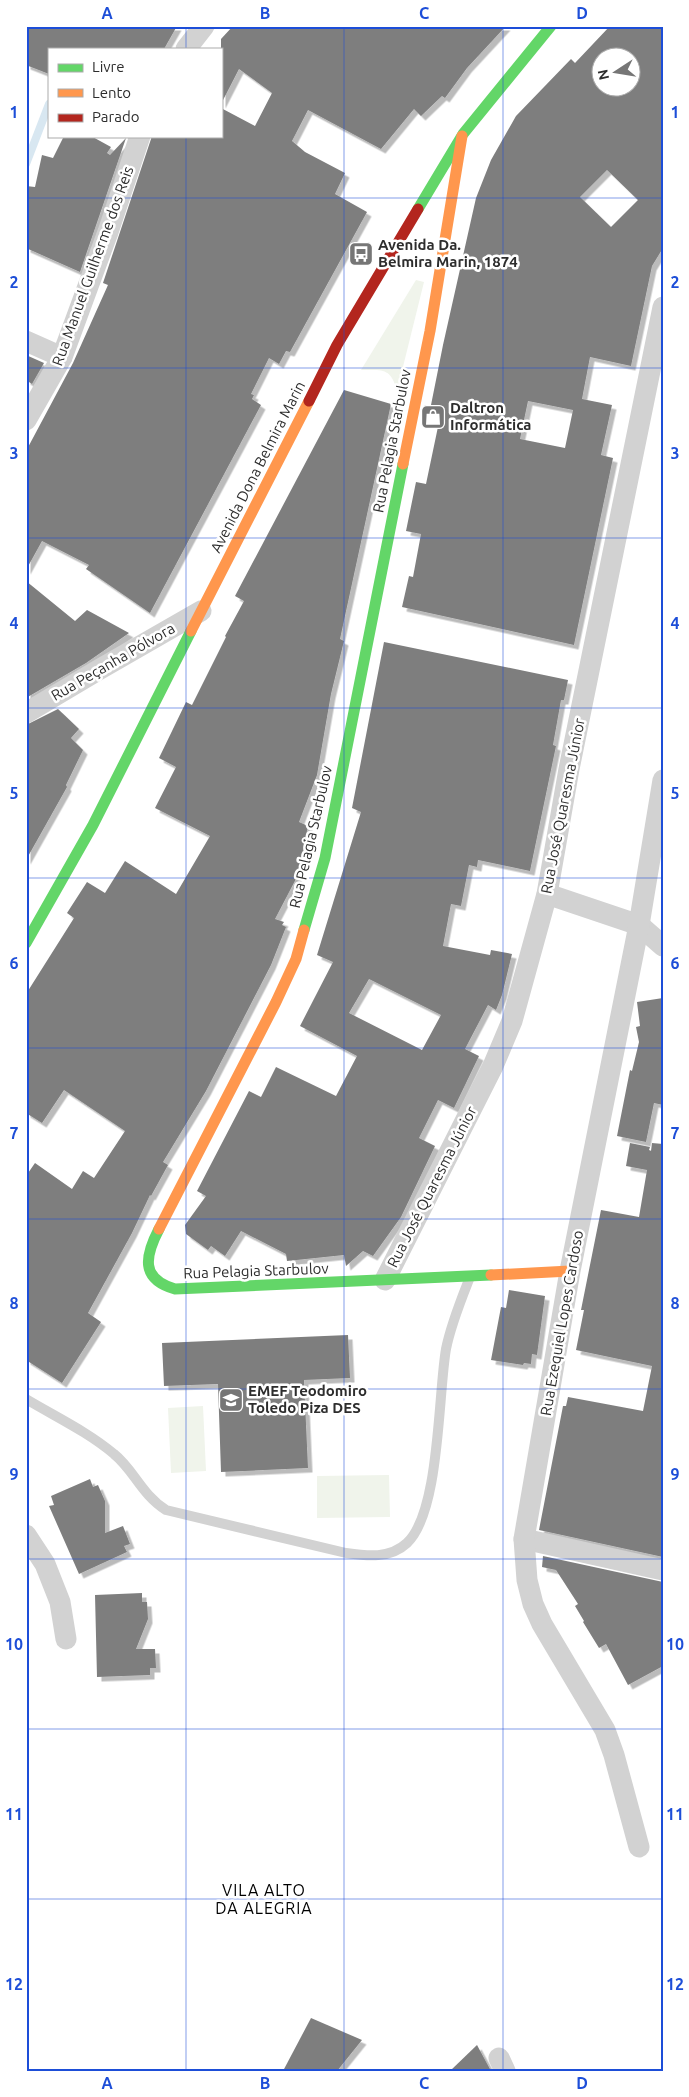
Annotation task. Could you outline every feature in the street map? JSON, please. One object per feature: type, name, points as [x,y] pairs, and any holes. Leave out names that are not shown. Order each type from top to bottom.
[{"type":"street","points":[[187,48],[204,26]]},
{"type":"street","name":"Avenida Dona Belmira Marin","points":[[26,943],[94,825],[337,345],[463,134],[551,26]]},
{"type":"street","name":"Rua Pelagia Starbulov","points":[[463,134],[430,331],[325,858],[312,905],[296,959],[276,1002],[150,1246],[148,1272],[154,1280],[164,1286],[175,1289],[570,1270]]},
{"type":"street","name":"Rua Manuel Guilherme dos Reis","points":[[26,420],[62,358],[108,232],[139,138]]},
{"type":"street","name":"Rua José Quaresma Júnior","points":[[385,1280],[512,1022],[547,894],[569,769],[663,307]]},
{"type":"street","points":[[26,341],[62,358]]},
{"type":"street","name":"Rua Peçanha Pólvora","points":[[26,714],[100,668],[201,611]]},
{"type":"street","name":"Rua Ezequiel Lopes Cardoso","points":[[639,1847],[614,1755],[605,1730],[542,1624],[533,1604],[528,1580],[524,1540],[570,1270],[639,926],[663,780]]},
{"type":"street","points":[[547,894],[639,926],[663,946]]},
{"type":"street","points":[[26,1535],[45,1564],[60,1602],[66,1639]]},
{"type":"street","points":[[524,1540],[663,1570]]},
{"type":"lane","points":[[26,1400],[91,1437],[116,1455],[152,1501],[166,1510],[346,1553],[368,1556],[384,1555],[399,1549],[408,1542],[416,1532],[425,1514],[432,1479],[446,1348],[457,1310],[471,1276]]},
{"type":"shaded area","points":[[416,280],[424,282],[397,391],[395,383],[389,374],[380,370],[361,370]]},
{"type":"shaded area","points":[[203,1406],[206,1471],[171,1473],[168,1408]]},
{"type":"shaded area","points":[[389,1475],[390,1517],[317,1518],[317,1476]]},
{"type":"building","points":[[26,26],[177,26],[165,48],[48,48],[48,74],[26,65]]},
{"type":"building","points":[[233,26],[506,26],[467,68],[445,98],[442,96],[421,116],[414,109],[381,149],[308,110],[292,141],[305,152],[345,173],[335,194],[367,212],[290,352],[286,351],[279,364],[269,358],[251,394],[254,395],[252,399],[261,405],[150,613],[86,569],[89,565],[42,541],[26,570],[26,451],[73,363],[108,285],[103,283],[151,138],[222,138],[222,109],[255,126],[272,93],[239,69],[222,102],[221,39]]},
{"type":"building","points":[[610,26],[663,26],[663,248],[652,266],[631,366],[590,357],[582,399],[612,405],[601,455],[613,458],[574,645],[402,607],[409,576],[413,577],[421,534],[406,531],[416,482],[426,484],[439,422],[428,420],[476,198],[491,160],[516,116],[571,59],[575,63]],"holes":[[[607,170],[638,200],[611,227],[580,197]],[[528,401],[573,410],[565,448],[520,439]]]},
{"type":"building","points":[[63,138],[95,138],[111,147],[107,153],[110,155],[126,138],[80,272],[26,248],[26,186],[35,187],[42,155],[53,158]]},
{"type":"building","points":[[26,355],[44,363],[32,384],[26,380]]},
{"type":"building","points":[[344,390],[391,404],[340,639],[344,641],[331,694],[317,775],[299,822],[308,826],[298,875],[275,919],[284,922],[282,925],[286,927],[271,965],[206,1091],[163,1162],[168,1165],[150,1195],[132,1233],[88,1313],[101,1322],[62,1383],[26,1360],[26,1176],[35,1163],[72,1189],[83,1171],[94,1178],[125,1131],[64,1090],[42,1123],[26,1113],[26,994],[74,918],[67,913],[87,882],[105,893],[125,861],[176,894],[210,836],[155,808],[176,767],[159,758],[186,702],[192,705],[244,601],[235,596]]},
{"type":"building","points":[[26,581],[75,621],[87,610],[129,633],[86,663],[26,698]]},
{"type":"building","points":[[384,642],[568,680],[564,700],[561,700],[553,745],[556,746],[530,871],[478,860],[477,867],[469,865],[461,906],[451,904],[443,946],[490,955],[491,950],[512,954],[502,995],[496,1010],[488,1005],[465,1049],[479,1056],[454,1108],[438,1100],[419,1138],[435,1146],[401,1217],[373,1256],[363,1251],[346,1266],[344,1255],[287,1261],[286,1254],[241,1231],[225,1256],[211,1246],[208,1250],[186,1234],[185,1225],[206,1196],[197,1191],[249,1091],[261,1097],[276,1067],[336,1096],[357,1056],[300,1026],[333,962],[317,955],[361,812],[352,808]],"holes":[[[369,979],[441,1015],[422,1050],[349,1013]]]},
{"type":"building","points":[[58,709],[79,729],[71,738],[83,750],[66,785],[67,787],[26,860],[26,725]]},
{"type":"building","points":[[663,998],[663,1105],[654,1103],[646,1142],[617,1136],[630,1070],[632,1071],[639,1042],[636,1027],[640,1026],[637,1002]]},
{"type":"building","points":[[630,1143],[650,1147],[649,1150],[651,1151],[652,1143],[663,1144],[663,1557],[539,1530],[563,1406],[566,1406],[568,1397],[643,1411],[652,1366],[576,1350],[584,1310],[581,1310],[601,1210],[639,1217],[647,1170],[626,1166]]},
{"type":"building","points":[[509,1290],[545,1296],[537,1355],[532,1354],[531,1364],[524,1363],[523,1365],[491,1360],[501,1307],[506,1308]]},
{"type":"building","points":[[348,1335],[350,1378],[304,1380],[308,1468],[221,1472],[218,1384],[164,1386],[162,1343]]},
{"type":"building","points":[[90,1479],[93,1487],[98,1485],[105,1501],[105,1533],[123,1526],[130,1544],[124,1546],[127,1552],[79,1574],[49,1506],[54,1505],[51,1496]]},
{"type":"building","points":[[543,1556],[663,1582],[663,1666],[628,1685],[606,1644],[599,1648],[575,1606],[578,1604],[556,1570],[542,1567]]},
{"type":"building","points":[[142,1593],[142,1602],[147,1602],[148,1619],[136,1649],[155,1649],[156,1668],[150,1668],[150,1675],[97,1677],[95,1595]]},
{"type":"building","points":[[311,2018],[362,2040],[337,2071],[283,2071]]},
{"type":"building","points":[[477,2045],[491,2071],[450,2071]]},
{"type":"waterway","points":[[26,164],[48,107]]},
{"type":"traffic: fast","points":[[418,209],[463,134],[551,26]]},
{"type":"traffic: fast","points":[[304,930],[325,858],[403,464]]},
{"type":"traffic: fast","points":[[26,943],[93,825],[191,631]]},
{"type":"traffic: fast","points":[[159,1229],[149,1257],[151,1273],[164,1285],[175,1289],[491,1275]]},
{"type":"traffic: slow","points":[[403,464],[430,331],[462,136]]},
{"type":"traffic: slow","points":[[191,631],[309,401]]},
{"type":"traffic: slow","points":[[159,1229],[276,1002],[296,959],[304,930]]},
{"type":"traffic: slow","points":[[491,1275],[570,1271]]},
{"type":"traffic: jam","points":[[309,401],[337,345],[418,209]]},
{"type":"place","name":"Avenida Da. Belmira Marin, 1874","points":[[361,254]]},
{"type":"place","name":"Daltron Informática","points":[[433,417]]},
{"type":"place","name":"EMEF Teodomiro Toledo Piza DES","points":[[231,1400]]},
{"type":"district","name":"VILA ALTO DA ALEGRIA","points":[[264,1899]]}]
